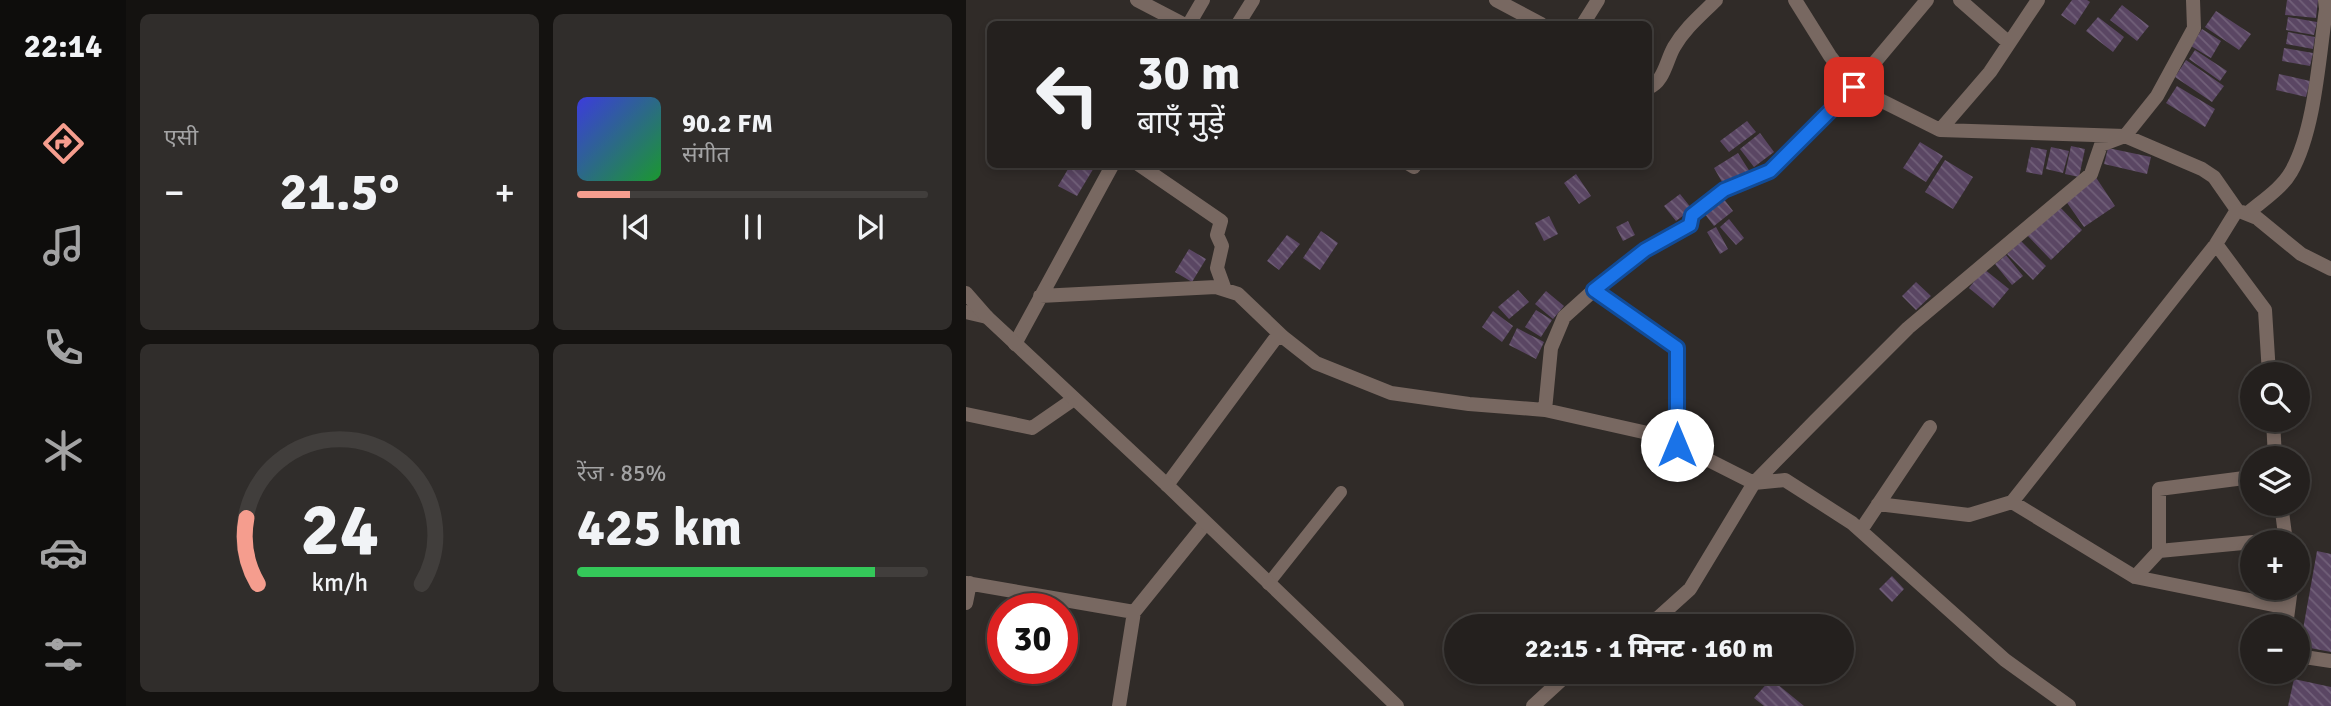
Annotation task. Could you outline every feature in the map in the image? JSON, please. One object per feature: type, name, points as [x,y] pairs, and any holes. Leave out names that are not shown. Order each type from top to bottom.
[{"type":"street","points":[[1137,0],[1177,21]]},
{"type":"street","points":[[1191,21],[1203,0]]},
{"type":"street","points":[[1240,21],[1253,0]]},
{"type":"street","points":[[1496,0],[1535,21]]},
{"type":"street","points":[[1585,21],[1598,0]]},
{"type":"street","points":[[1652,86],[1658,83],[1672,50],[1684,32],[1716,0]]},
{"type":"street","points":[[1795,0],[1827,51],[1854,87],[1940,130],[2124,136],[2208,173],[2243,212],[2301,254],[2331,269]]},
{"type":"street","points":[[1545,410],[1551,348],[1564,317],[1645,250],[1690,225],[1692,215],[1724,190],[1770,171],[1854,87],[1927,0]]},
{"type":"street","points":[[1960,0],[2009,43]]},
{"type":"street","points":[[1940,130],[1990,72],[2038,0]]},
{"type":"street","points":[[1662,614],[1690,589],[1754,483],[1908,328],[2091,174],[2101,145],[2124,136],[2157,96],[2194,28],[2193,0]]},
{"type":"street","points":[[1878,504],[1969,515],[2012,502],[2243,212],[2290,174],[2303,144],[2313,100],[2325,0]]},
{"type":"street","points":[[1015,344],[1111,168]]},
{"type":"street","points":[[1144,168],[1221,221],[1217,235],[1222,246],[1217,268],[1225,290]]},
{"type":"street","points":[[2216,244],[2264,310],[2268,362]]},
{"type":"street","points":[[1040,296],[1216,287],[1238,294],[1283,337],[1316,363],[1391,393],[1469,404],[1545,410],[1661,436],[1754,483],[1785,480],[1861,530],[2005,660],[2069,706]]},
{"type":"street","points":[[1594,290],[1677,348],[1677,445]]},
{"type":"street","points":[[966,293],[1015,344],[1167,485],[1397,706]]},
{"type":"street","points":[[966,312],[987,317]]},
{"type":"street","points":[[1167,485],[1275,339],[1283,337]]},
{"type":"street","points":[[966,414],[1032,428],[1073,399]]},
{"type":"street","points":[[1861,530],[1930,427]]},
{"type":"street","points":[[2135,577],[2158,551],[2159,489],[2240,479]]},
{"type":"street","points":[[2012,502],[2135,577],[2288,608]]},
{"type":"street","points":[[1119,706],[1134,612],[1205,524]]},
{"type":"street","points":[[2158,551],[2240,545]]},
{"type":"street","points":[[966,603],[968,583],[1134,612]]},
{"type":"street","points":[[2287,614],[2289,600]]},
{"type":"street","points":[[2310,658],[2331,661]]},
{"type":"street","points":[[1533,706],[1557,684]]},
{"type":"lane","points":[[1268,584],[1341,492]]},
{"type":"building","points":[[2072,0],[2090,2],[2075,25],[2061,15]]},
{"type":"building","points":[[2287,0],[2318,0],[2316,18],[2285,15]]},
{"type":"building","points":[[2122,5],[2149,26],[2137,41],[2110,20]]},
{"type":"building","points":[[2216,11],[2251,34],[2239,50],[2205,27]]},
{"type":"building","points":[[2098,17],[2124,37],[2113,52],[2086,31]]},
{"type":"building","points":[[2288,17],[2317,22],[2314,35],[2286,30]]},
{"type":"building","points":[[2202,29],[2221,41],[2211,58],[2191,46]]},
{"type":"building","points":[[2288,32],[2315,37],[2313,49],[2286,44]]},
{"type":"building","points":[[2284,48],[2313,53],[2310,66],[2282,61]]},
{"type":"building","points":[[2195,50],[2227,71],[2220,81],[2189,59]]},
{"type":"building","points":[[2186,60],[2224,86],[2212,102],[2175,77]]},
{"type":"building","points":[[2279,74],[2310,81],[2306,97],[2276,90]]},
{"type":"building","points":[[2177,86],[2215,109],[2205,127],[2166,103]]},
{"type":"building","points":[[1747,121],[1756,132],[1729,152],[1720,141]]},
{"type":"building","points":[[1760,133],[1774,152],[1754,167],[1740,149]]},
{"type":"building","points":[[1920,142],[1943,156],[1926,182],[1903,168]]},
{"type":"building","points":[[2071,146],[2085,149],[2079,177],[2065,174]]},
{"type":"building","points":[[2031,147],[2047,150],[2042,175],[2026,172]]},
{"type":"building","points":[[2051,147],[2069,151],[2063,173],[2046,169]]},
{"type":"building","points":[[2108,148],[2151,157],[2147,174],[2104,164]]},
{"type":"building","points":[[1738,153],[1750,172],[1725,187],[1714,168]]},
{"type":"building","points":[[1945,160],[1973,177],[1953,209],[1925,192]]},
{"type":"building","points":[[1069,168],[1094,168],[1077,196],[1058,186]]},
{"type":"building","points":[[1576,174],[1591,196],[1579,204],[1564,183]]},
{"type":"building","points":[[2095,176],[2115,206],[2084,227],[2063,197]]},
{"type":"building","points":[[1680,194],[1692,209],[1676,221],[1664,206]]},
{"type":"building","points":[[1720,194],[1733,211],[1714,226],[1701,209]]},
{"type":"building","points":[[2057,204],[2082,230],[2051,260],[2026,234]]},
{"type":"building","points":[[1549,216],[1558,234],[1544,241],[1535,223]]},
{"type":"building","points":[[1729,219],[1744,238],[1736,245],[1720,227]]},
{"type":"building","points":[[1628,221],[1635,235],[1623,241],[1616,227]]},
{"type":"building","points":[[1716,227],[1728,249],[1720,254],[1707,232]]},
{"type":"building","points":[[1321,231],[1338,243],[1320,270],[1303,258]]},
{"type":"building","points":[[1287,235],[1300,244],[1279,270],[1267,261]]},
{"type":"building","points":[[2021,241],[2046,266],[2033,280],[2007,254]]},
{"type":"building","points":[[1189,249],[1206,259],[1192,282],[1175,272]]},
{"type":"building","points":[[2006,255],[2023,276],[2012,285],[1995,264]]},
{"type":"building","points":[[1984,269],[2009,289],[1993,308],[1969,288]]},
{"type":"building","points":[[1916,282],[1931,296],[1916,310],[1902,296]]},
{"type":"building","points":[[1518,290],[1529,302],[1509,319],[1498,307]]},
{"type":"building","points":[[1546,291],[1564,306],[1553,319],[1535,304]]},
{"type":"building","points":[[1536,310],[1552,320],[1541,337],[1525,327]]},
{"type":"building","points":[[1493,311],[1513,326],[1502,342],[1482,327]]},
{"type":"building","points":[[1517,328],[1544,342],[1536,359],[1509,345]]},
{"type":"building","points":[[2317,551],[2331,554],[2331,652],[2310,648],[2310,614],[2306,614]]},
{"type":"building","points":[[1892,576],[1904,589],[1892,602],[1879,589]]},
{"type":"building","points":[[2310,682],[2331,687],[2331,706],[2288,706],[2293,684]]},
{"type":"building","points":[[1767,684],[1777,684],[1804,706],[1764,706],[1754,698]]},
{"type":"route","points":[[1677,445],[1677,348],[1594,290],[1645,250],[1690,225],[1692,215],[1724,190],[1770,171],[1854,87]]}]
